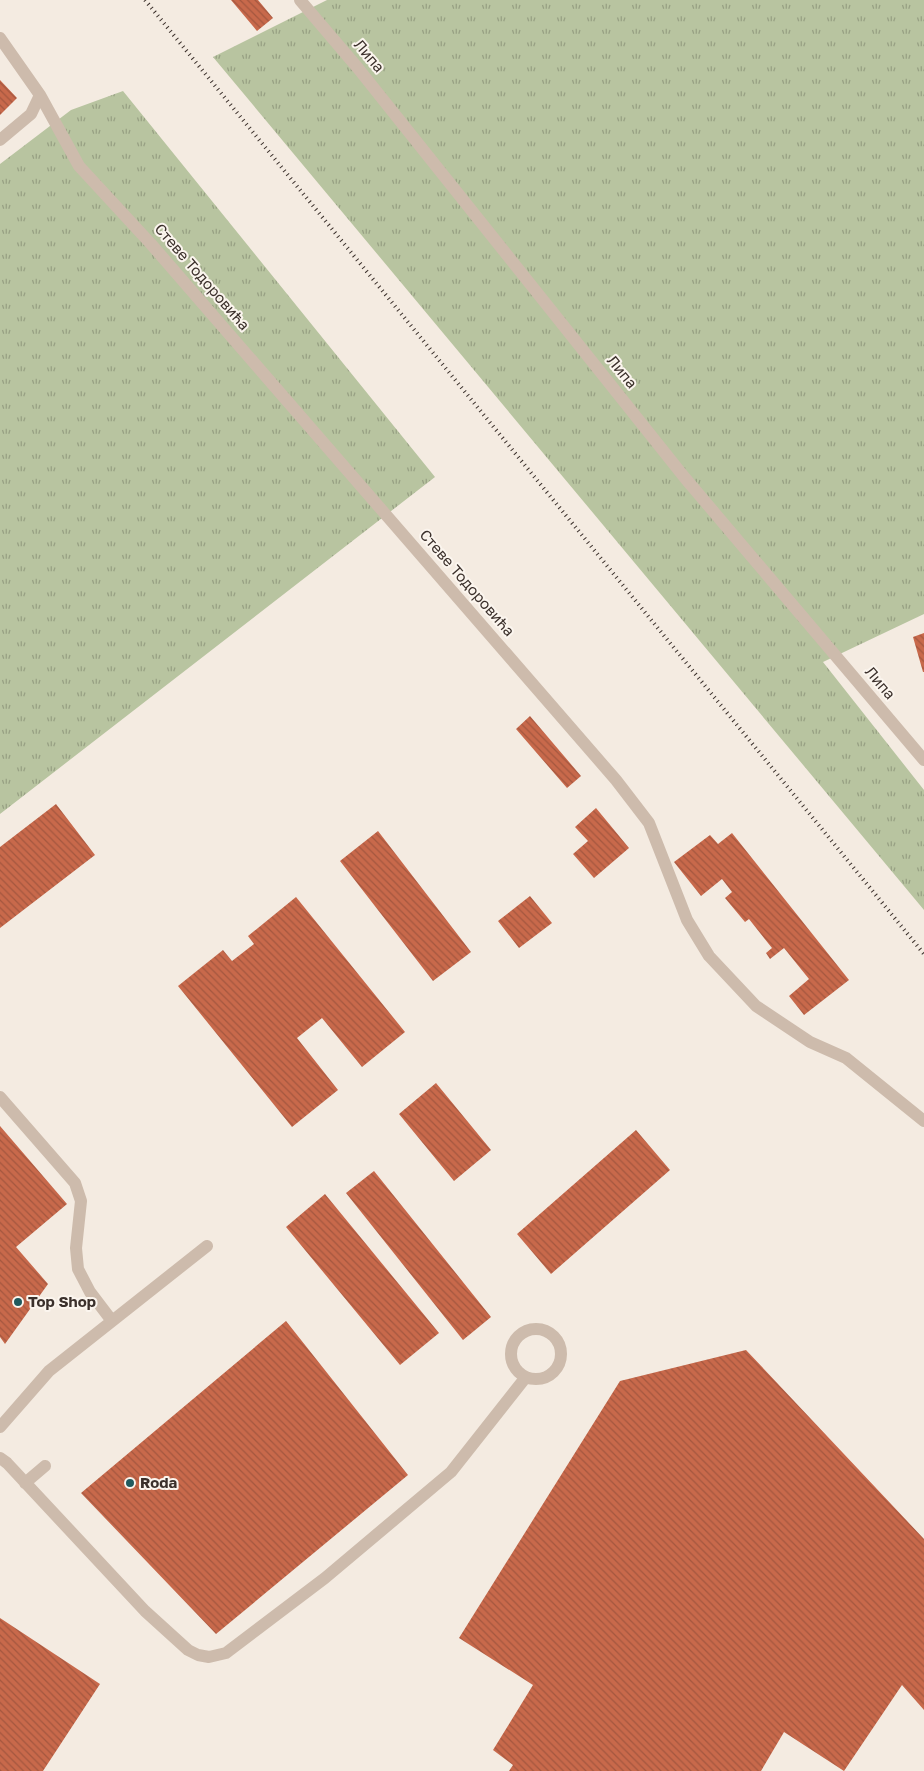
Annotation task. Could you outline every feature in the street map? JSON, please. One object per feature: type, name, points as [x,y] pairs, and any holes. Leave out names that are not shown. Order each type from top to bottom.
[{"type":"street","name":"Липа","points":[[300,0],[358,67],[685,478],[924,760]]},
{"type":"street","name":"Стеве Тодоровића","points":[[0,38],[40,95],[80,166],[151,244],[616,780],[649,824],[688,920],[709,956],[756,1006],[810,1042],[846,1058],[924,1121]]},
{"type":"street","points":[[0,140],[31,114],[40,95]]},
{"type":"street","points":[[0,1096],[75,1183],[81,1201],[76,1248],[78,1269],[90,1292],[112,1321]]},
{"type":"street","points":[[0,1427],[50,1371],[207,1246]]},
{"type":"street","points":[[0,1458],[159,1624],[188,1650],[198,1655],[218,1656],[226,1653],[325,1578],[451,1472],[526,1377]]},
{"type":"street","points":[[25,1483],[45,1466]]},
{"type":"green space","points":[[327,0],[924,0],[924,614],[823,662],[924,790],[924,910],[213,57]]},
{"type":"green space","points":[[123,91],[435,477],[0,814],[0,164],[71,110]]},
{"type":"building","points":[[231,0],[258,0],[273,18],[257,31]]},
{"type":"building","points":[[0,80],[17,98],[0,115]]},
{"type":"building","points":[[924,633],[924,672],[923,672],[913,637]]},
{"type":"building","points":[[530,716],[581,776],[567,788],[516,729]]},
{"type":"building","points":[[56,804],[95,855],[0,928],[0,847]]},
{"type":"building","points":[[596,808],[629,848],[594,878],[573,854],[588,841],[575,827]]},
{"type":"building","points":[[378,831],[471,952],[433,981],[340,861]]},
{"type":"building","points":[[732,833],[849,980],[804,1015],[789,996],[809,979],[784,948],[770,959],[766,953],[772,948],[749,919],[745,922],[725,898],[732,892],[722,879],[701,896],[674,862],[710,835],[718,844]]},
{"type":"building","points":[[530,896],[552,923],[519,948],[498,921]]},
{"type":"building","points":[[296,897],[405,1032],[362,1067],[322,1018],[297,1038],[338,1090],[292,1127],[178,986],[223,950],[232,961],[254,944],[248,936]]},
{"type":"building","points":[[436,1083],[491,1150],[454,1181],[399,1114]]},
{"type":"building","points":[[0,1126],[67,1204],[16,1247],[48,1284],[5,1344],[0,1337]]},
{"type":"building","points":[[636,1130],[670,1170],[551,1274],[517,1234]]},
{"type":"building","points":[[374,1171],[491,1317],[463,1340],[346,1193]]},
{"type":"building","points":[[325,1194],[439,1333],[400,1365],[286,1227]]},
{"type":"building","points":[[286,1321],[408,1475],[216,1634],[81,1493]]},
{"type":"building","points":[[746,1350],[924,1539],[924,1710],[902,1685],[844,1771],[784,1732],[761,1771],[509,1771],[513,1765],[493,1750],[533,1685],[459,1638],[620,1381]]},
{"type":"building","points":[[0,1618],[100,1684],[43,1771],[0,1771]]},
{"type":"railway","points":[[145,0],[924,954]]},
{"type":"place","name":"Top Shop","points":[[18,1302]]},
{"type":"place","name":"Roda","points":[[130,1483]]}]
